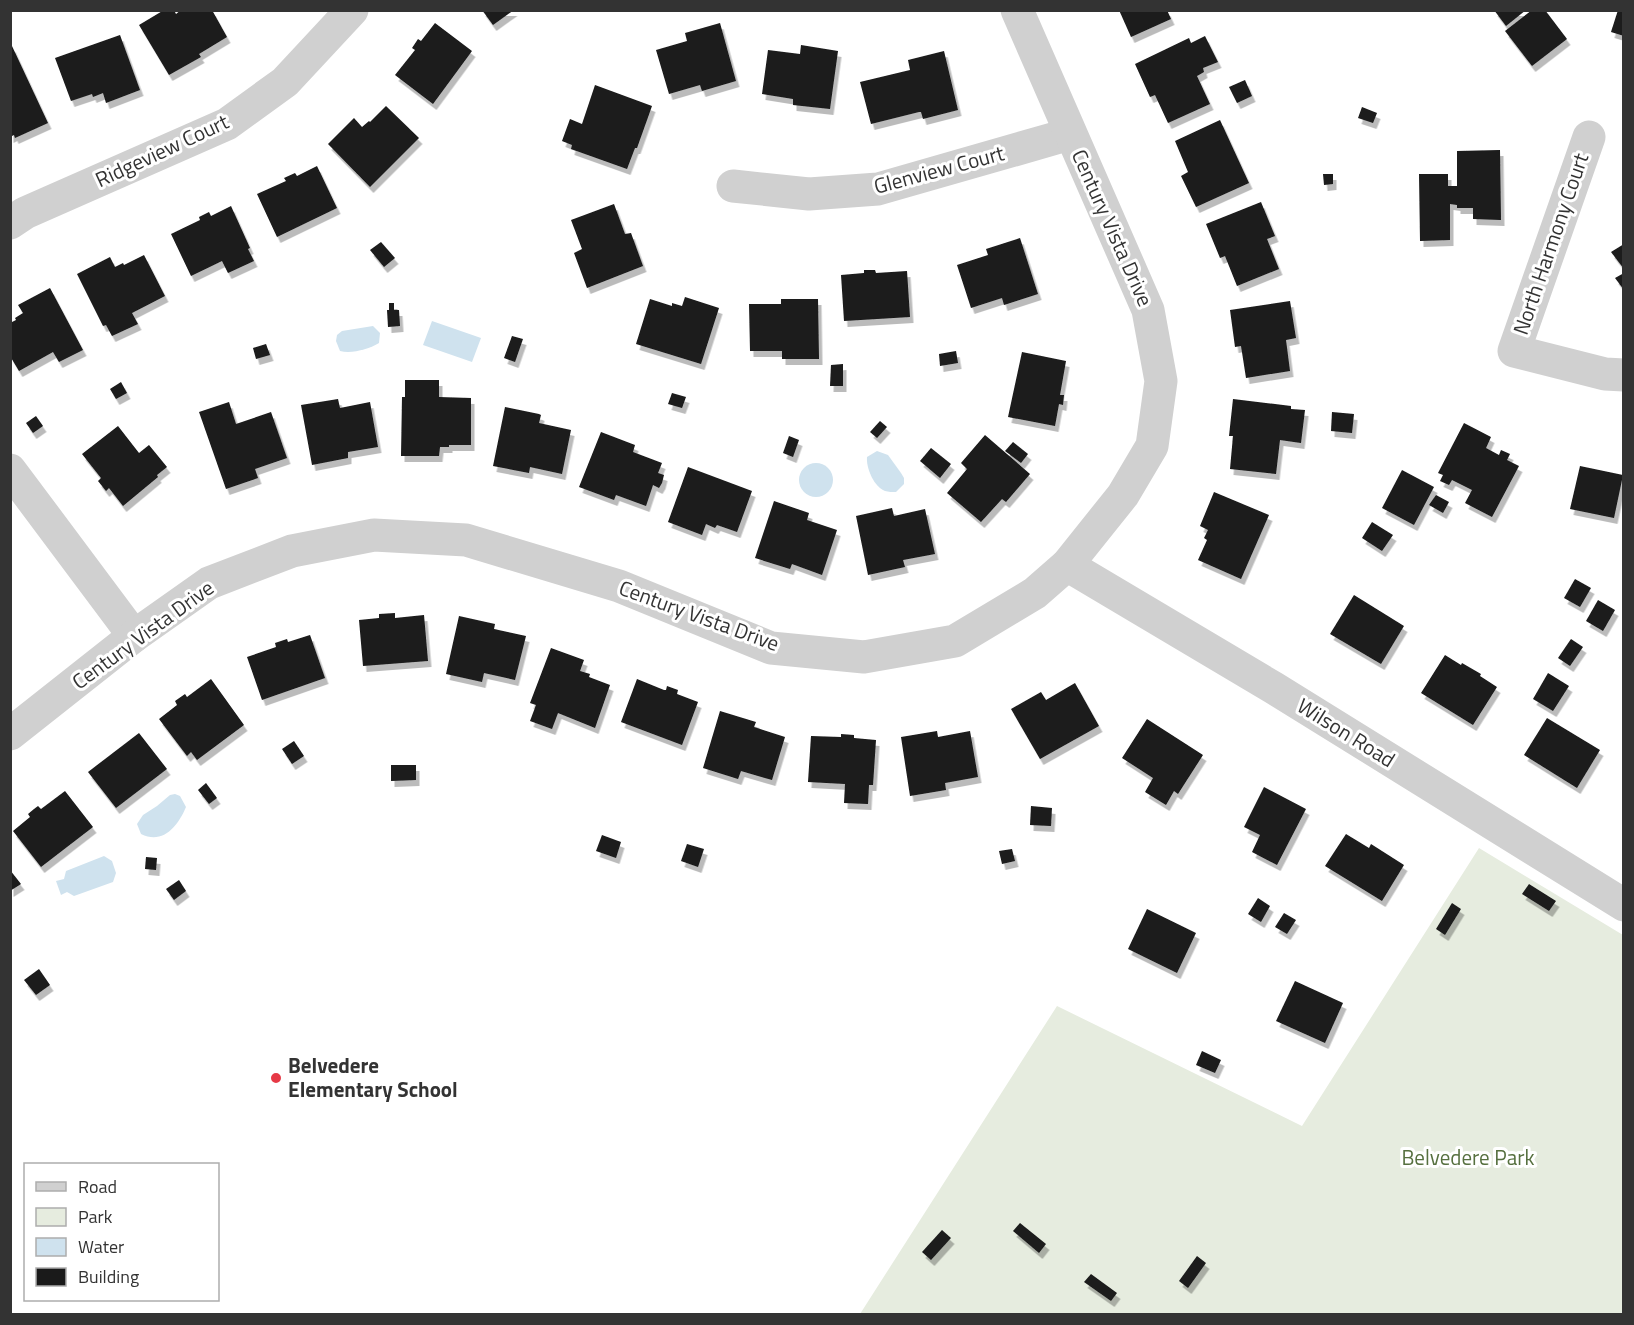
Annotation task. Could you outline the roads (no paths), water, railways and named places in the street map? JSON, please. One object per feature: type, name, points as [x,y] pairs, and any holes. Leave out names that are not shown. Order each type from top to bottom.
[{"type":"street","name":"Ridgeview Court","points":[[10,223],[25,213],[227,124],[285,82],[352,10]]},
{"type":"street","name":"Century Vista Drive","points":[[10,734],[134,636],[209,583],[292,551],[374,535],[466,540],[619,586],[771,648],[864,657],[955,641],[1035,593],[1067,565],[1123,495],[1152,446],[1161,381],[1149,310],[1017,10]]},
{"type":"street","name":"Glenview Court","points":[[734,186],[808,194],[878,189],[1070,134]]},
{"type":"street","name":"North Harmony Court","points":[[1589,137],[1514,351],[1605,374],[1623,375]]},
{"type":"street","points":[[10,470],[134,636]]},
{"type":"street","name":"Wilson Road","points":[[1067,565],[1274,688],[1623,904]]},
{"type":"water","points":[[432,321],[481,338],[472,362],[423,345]]},
{"type":"water","points":[[373,326],[380,333],[379,343],[360,350],[340,351],[336,341],[337,335],[342,331]]},
{"type":"water","points":[[877,451],[888,455],[904,478],[904,484],[896,492],[881,489],[872,477],[867,457]]},
{"type":"water","points":[[816,463],[828,468],[833,480],[828,492],[816,497],[804,492],[799,480],[804,468]]},
{"type":"water","points":[[170,795],[180,796],[186,807],[174,827],[169,832],[156,837],[141,834],[137,824],[143,815]]},
{"type":"water","points":[[104,856],[112,861],[116,873],[113,882],[74,896],[67,892],[61,895],[56,881],[64,879],[66,871]]},
{"type":"place","name":"Belvedere Elementary School","points":[[276,1078]]},
{"type":"park label","name":"Belvedere Park","points":[[1468,1158]]}]
